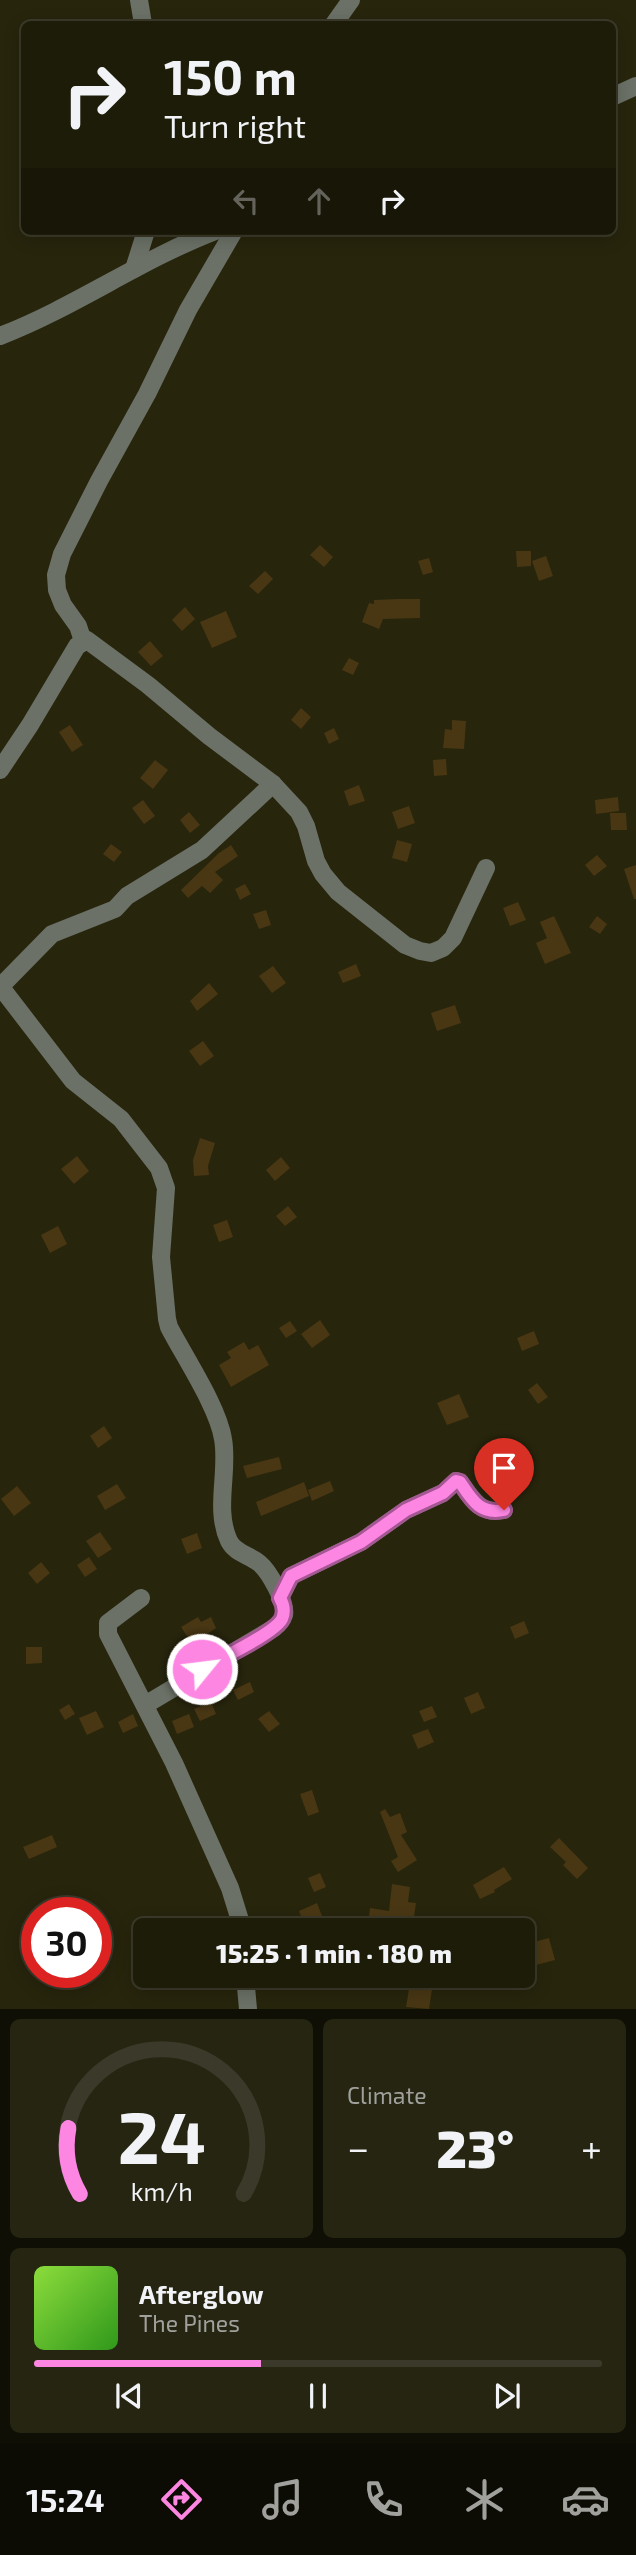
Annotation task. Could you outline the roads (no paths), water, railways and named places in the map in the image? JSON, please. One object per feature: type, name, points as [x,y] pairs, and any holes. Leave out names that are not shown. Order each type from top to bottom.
[{"type":"street","points":[[139,0],[142,21]]},
{"type":"street","points":[[336,21],[351,0]]},
{"type":"street","points":[[616,95],[636,86]]},
{"type":"street","points":[[134,269],[145,235]]},
{"type":"street","points":[[0,336],[68,307],[134,269],[206,235]]},
{"type":"street","points":[[83,640],[57,590],[56,575],[62,554],[147,394],[188,310],[232,235]]},
{"type":"street","points":[[0,770],[83,640]]},
{"type":"street","points":[[83,640],[92,641],[273,784],[299,812],[316,861],[338,892],[405,945],[431,953],[443,948],[453,939],[486,868]]},
{"type":"street","points":[[145,1704],[274,1629],[284,1615],[284,1605],[268,1573],[260,1564],[231,1545],[227,1536],[222,1485],[223,1438],[194,1371],[167,1319],[161,1257],[166,1188],[159,1167],[121,1119],[73,1081],[1,986],[52,933],[115,909],[127,897],[202,850],[273,784]]},
{"type":"street","points":[[280,1598],[291,1576],[361,1542],[406,1510],[443,1493],[456,1481],[460,1482],[476,1505],[488,1511],[504,1510]]},
{"type":"street","points":[[141,1598],[113,1617],[107,1623],[107,1628],[174,1763],[230,1888],[239,1918]]},
{"type":"street","points":[[247,1988],[248,2009]]}]
